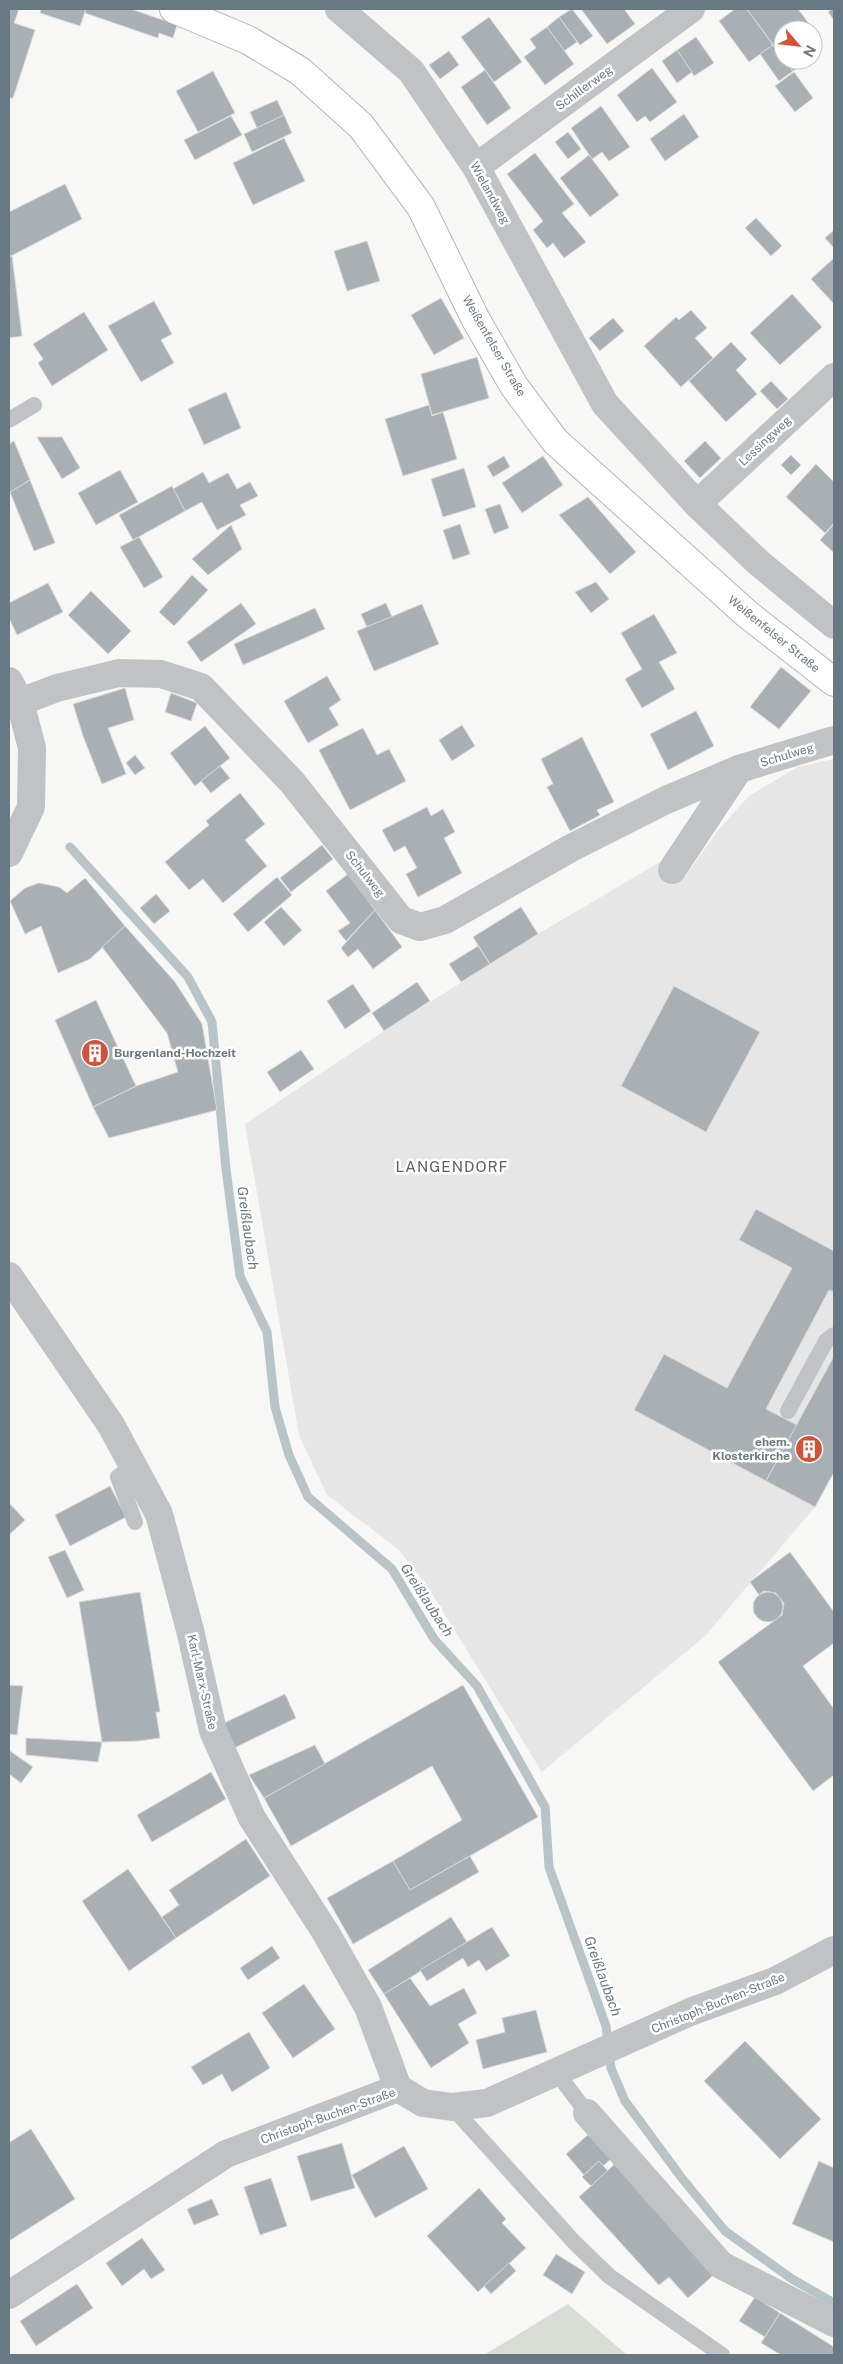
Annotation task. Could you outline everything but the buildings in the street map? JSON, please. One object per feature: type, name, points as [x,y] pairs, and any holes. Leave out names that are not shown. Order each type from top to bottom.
[{"type":"street","name":"Weißenfelser Straße","points":[[174,9],[248,40],[300,71],[361,126],[421,207],[475,318],[514,386],[555,441],[747,614],[834,682]]},
{"type":"street","name":"Wielandweg","points":[[340,9],[411,71],[476,167],[605,404],[697,504]]},
{"type":"street","name":"Schillerweg","points":[[476,167],[691,9]]},
{"type":"street","name":"Lessingweg","points":[[697,504],[834,378]]},
{"type":"street","points":[[697,504],[759,563],[834,624]]},
{"type":"street","name":"Schulweg","points":[[15,692],[58,688],[119,673],[161,674],[201,687],[292,782],[401,920],[420,927],[445,920],[571,848],[666,800],[739,769],[834,740]]},
{"type":"street","points":[[9,853],[31,807],[32,748],[15,692]]},
{"type":"street","points":[[672,870],[739,769]]},
{"type":"street","name":"Karl-Marx-Straße","points":[[9,1276],[111,1425],[159,1514],[190,1630],[213,1731],[252,1818],[326,1933],[368,2007],[398,2088]]},
{"type":"street","name":"Christoph-Buchen-Straße","points":[[9,2295],[226,2154],[398,2088],[423,2103],[452,2107],[487,2103],[711,2003],[775,1981],[834,1950]]},
{"type":"street","points":[[587,2113],[721,2264],[834,2323]]},
{"type":"lane","points":[[9,420],[34,405]]},
{"type":"lane","points":[[788,1412],[826,1341],[834,1335]]},
{"type":"lane","points":[[133,1466],[118,1477],[135,1522]]},
{"type":"lane","points":[[557,2073],[587,2113]]},
{"type":"lane","points":[[452,2107],[574,2242],[610,2276],[722,2355]]},
{"type":"shaded area","points":[[834,759],[834,1356],[767,1481],[815,1507],[705,1636],[542,1772],[428,1587],[398,1549],[327,1495],[299,1435],[245,1124],[384,1031],[538,934],[660,862],[684,878],[719,829],[749,796],[798,767]]},
{"type":"shaded area","points":[[568,2304],[627,2355],[484,2355]]},
{"type":"waterway","name":"Greißlaubach","points":[[70,847],[188,977],[212,1022],[226,1169],[240,1276],[267,1332],[275,1407],[289,1455],[308,1497],[392,1569],[434,1639],[477,1686],[545,1807],[549,1867],[606,2026],[611,2068],[625,2101],[681,2177],[725,2231],[792,2279],[834,2303]]},
{"type":"place","name":"Burgenland-Hochzeit","points":[[95,1053]]},
{"type":"place","name":"ehem. Klosterkirche","points":[[809,1449]]},
{"type":"district","name":"LANGENDORF","points":[[452,1166]]}]
